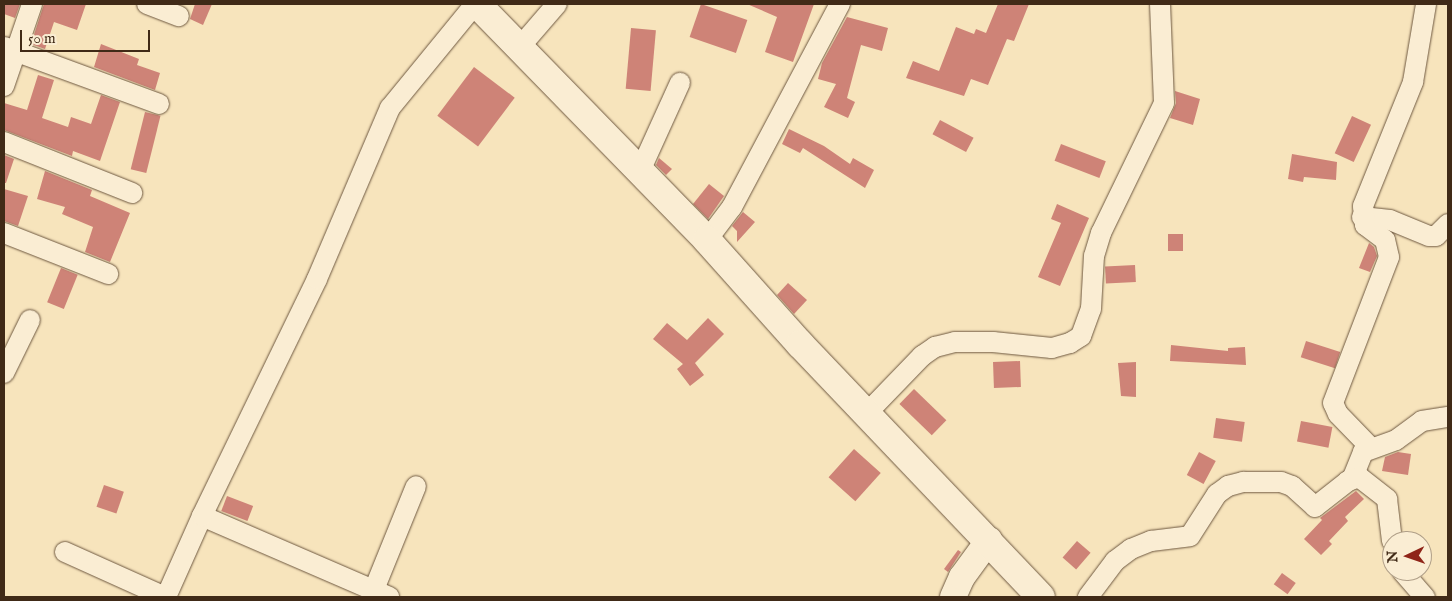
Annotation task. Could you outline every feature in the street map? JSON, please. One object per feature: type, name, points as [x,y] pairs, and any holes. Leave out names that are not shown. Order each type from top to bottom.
[{"type":"main road","points":[[476,4],[707,240],[866,414],[989,540],[1040,597]]},
{"type":"street","points":[[4,86],[9,49],[32,4]]},
{"type":"street","points":[[147,4],[179,16]]},
{"type":"street","points":[[65,552],[166,597],[202,516],[318,279],[390,108],[476,4]]},
{"type":"street","points":[[519,48],[557,4]]},
{"type":"street","points":[[707,240],[732,207],[840,4]]},
{"type":"street","points":[[866,414],[922,356],[935,347],[955,342],[993,342],[1052,348],[1070,343],[1081,336],[1091,309],[1094,256],[1101,233],[1164,103],[1160,4]]},
{"type":"street","points":[[1371,448],[1338,414],[1333,403],[1389,257],[1385,240],[1373,234],[1362,216],[1366,193],[1413,82],[1426,4]]},
{"type":"street","points":[[9,49],[159,104]]},
{"type":"street","points":[[640,171],[680,83]]},
{"type":"street","points":[[4,142],[132,193]]},
{"type":"street","points":[[1362,216],[1390,220],[1429,236],[1436,236],[1448,224]]},
{"type":"street","points":[[4,233],[108,274]]},
{"type":"street","points":[[4,373],[30,320]]},
{"type":"street","points":[[1088,597],[1114,561],[1131,549],[1195,532],[1217,494],[1228,486],[1243,482],[1280,482],[1292,486],[1316,507],[1353,477],[1358,459],[1371,448],[1396,440],[1422,421],[1448,417]]},
{"type":"street","points":[[1353,477],[1359,477],[1387,499],[1391,531]]},
{"type":"street","points":[[202,516],[381,594],[416,486]]},
{"type":"street","points":[[954,597],[962,577],[989,540]]},
{"type":"street","points":[[1411,581],[1425,597]]},
{"type":"building","points":[[4,4],[20,4],[15,18],[4,14]]},
{"type":"building","points":[[44,4],[86,4],[77,30],[54,22],[45,49],[31,44]]},
{"type":"building","points":[[195,4],[212,4],[203,25],[190,19]]},
{"type":"building","points":[[701,4],[747,20],[736,53],[690,37]]},
{"type":"building","points":[[747,4],[814,4],[793,62],[765,52],[777,17]]},
{"type":"building","points":[[998,4],[1029,4],[1014,41],[1007,39],[988,85],[971,79],[964,96],[906,78],[913,61],[939,71],[956,27],[974,34],[976,29],[986,33]]},
{"type":"building","points":[[847,17],[888,28],[882,51],[861,45],[847,98],[855,102],[848,118],[824,107],[836,84],[818,79],[822,63]]},
{"type":"building","points":[[631,28],[656,30],[651,91],[626,89]]},
{"type":"building","points":[[101,44],[139,59],[137,65],[160,73],[155,90],[94,67]]},
{"type":"building","points":[[474,67],[515,98],[478,146],[437,116]]},
{"type":"building","points":[[38,75],[54,80],[42,118],[68,127],[71,117],[91,124],[101,95],[120,102],[100,161],[73,151],[72,156],[4,130],[4,103],[27,110]]},
{"type":"building","points":[[1175,91],[1200,99],[1193,125],[1170,118],[1176,103]]},
{"type":"building","points":[[145,112],[161,116],[146,173],[131,169]]},
{"type":"building","points":[[1352,116],[1371,125],[1354,162],[1335,153]]},
{"type":"building","points":[[940,120],[974,138],[966,152],[932,134]]},
{"type":"building","points":[[789,129],[824,146],[850,164],[853,158],[874,170],[865,188],[803,148],[800,153],[782,144]]},
{"type":"building","points":[[1061,144],[1106,161],[1099,178],[1055,161]]},
{"type":"building","points":[[1292,154],[1337,162],[1336,180],[1304,177],[1303,182],[1288,179]]},
{"type":"building","points":[[4,155],[14,159],[6,183],[4,183]]},
{"type":"building","points":[[659,158],[672,169],[666,175],[656,165]]},
{"type":"building","points":[[45,171],[92,190],[90,196],[130,213],[110,262],[85,252],[93,227],[62,214],[65,207],[37,199]]},
{"type":"building","points":[[709,184],[724,196],[708,219],[693,204]]},
{"type":"building","points":[[4,189],[28,196],[18,226],[4,221]]},
{"type":"building","points":[[1057,204],[1089,218],[1060,286],[1038,277],[1061,223],[1051,219]]},
{"type":"building","points":[[743,212],[755,222],[737,242],[737,231],[732,226]]},
{"type":"building","points":[[1168,234],[1183,234],[1183,251],[1168,251]]},
{"type":"building","points":[[1369,243],[1374,247],[1377,256],[1370,272],[1359,268]]},
{"type":"building","points":[[1135,265],[1136,282],[1106,284],[1105,267]]},
{"type":"building","points":[[61,268],[78,275],[64,309],[47,302]]},
{"type":"building","points":[[788,283],[807,300],[794,314],[777,295]]},
{"type":"building","points":[[708,318],[724,334],[695,363],[704,375],[690,386],[677,369],[683,364],[653,339],[667,323],[687,340]]},
{"type":"building","points":[[1306,341],[1340,352],[1335,368],[1301,357]]},
{"type":"building","points":[[1171,345],[1228,351],[1228,348],[1245,347],[1246,365],[1170,361]]},
{"type":"building","points":[[1020,361],[1021,387],[994,388],[993,362]]},
{"type":"building","points":[[1136,362],[1136,397],[1121,396],[1118,363]]},
{"type":"building","points":[[914,389],[946,420],[932,435],[899,404]]},
{"type":"building","points":[[1216,418],[1245,422],[1242,442],[1213,438]]},
{"type":"building","points":[[1301,421],[1332,427],[1328,448],[1297,442]]},
{"type":"building","points":[[854,449],[881,473],[855,501],[829,477]]},
{"type":"building","points":[[1199,452],[1216,461],[1204,484],[1187,475]]},
{"type":"building","points":[[1398,452],[1411,454],[1408,475],[1382,471],[1385,457]]},
{"type":"building","points":[[104,485],[124,492],[116,514],[97,507]]},
{"type":"building","points":[[1356,491],[1364,499],[1345,517],[1348,521],[1329,541],[1332,544],[1321,555],[1304,539],[1322,520],[1320,518]]},
{"type":"building","points":[[227,496],[253,506],[247,521],[221,511]]},
{"type":"building","points":[[1077,541],[1091,553],[1076,569],[1063,558]]},
{"type":"building","points":[[958,550],[961,552],[948,572],[944,569]]},
{"type":"building","points":[[1282,573],[1296,583],[1288,594],[1274,584]]}]
